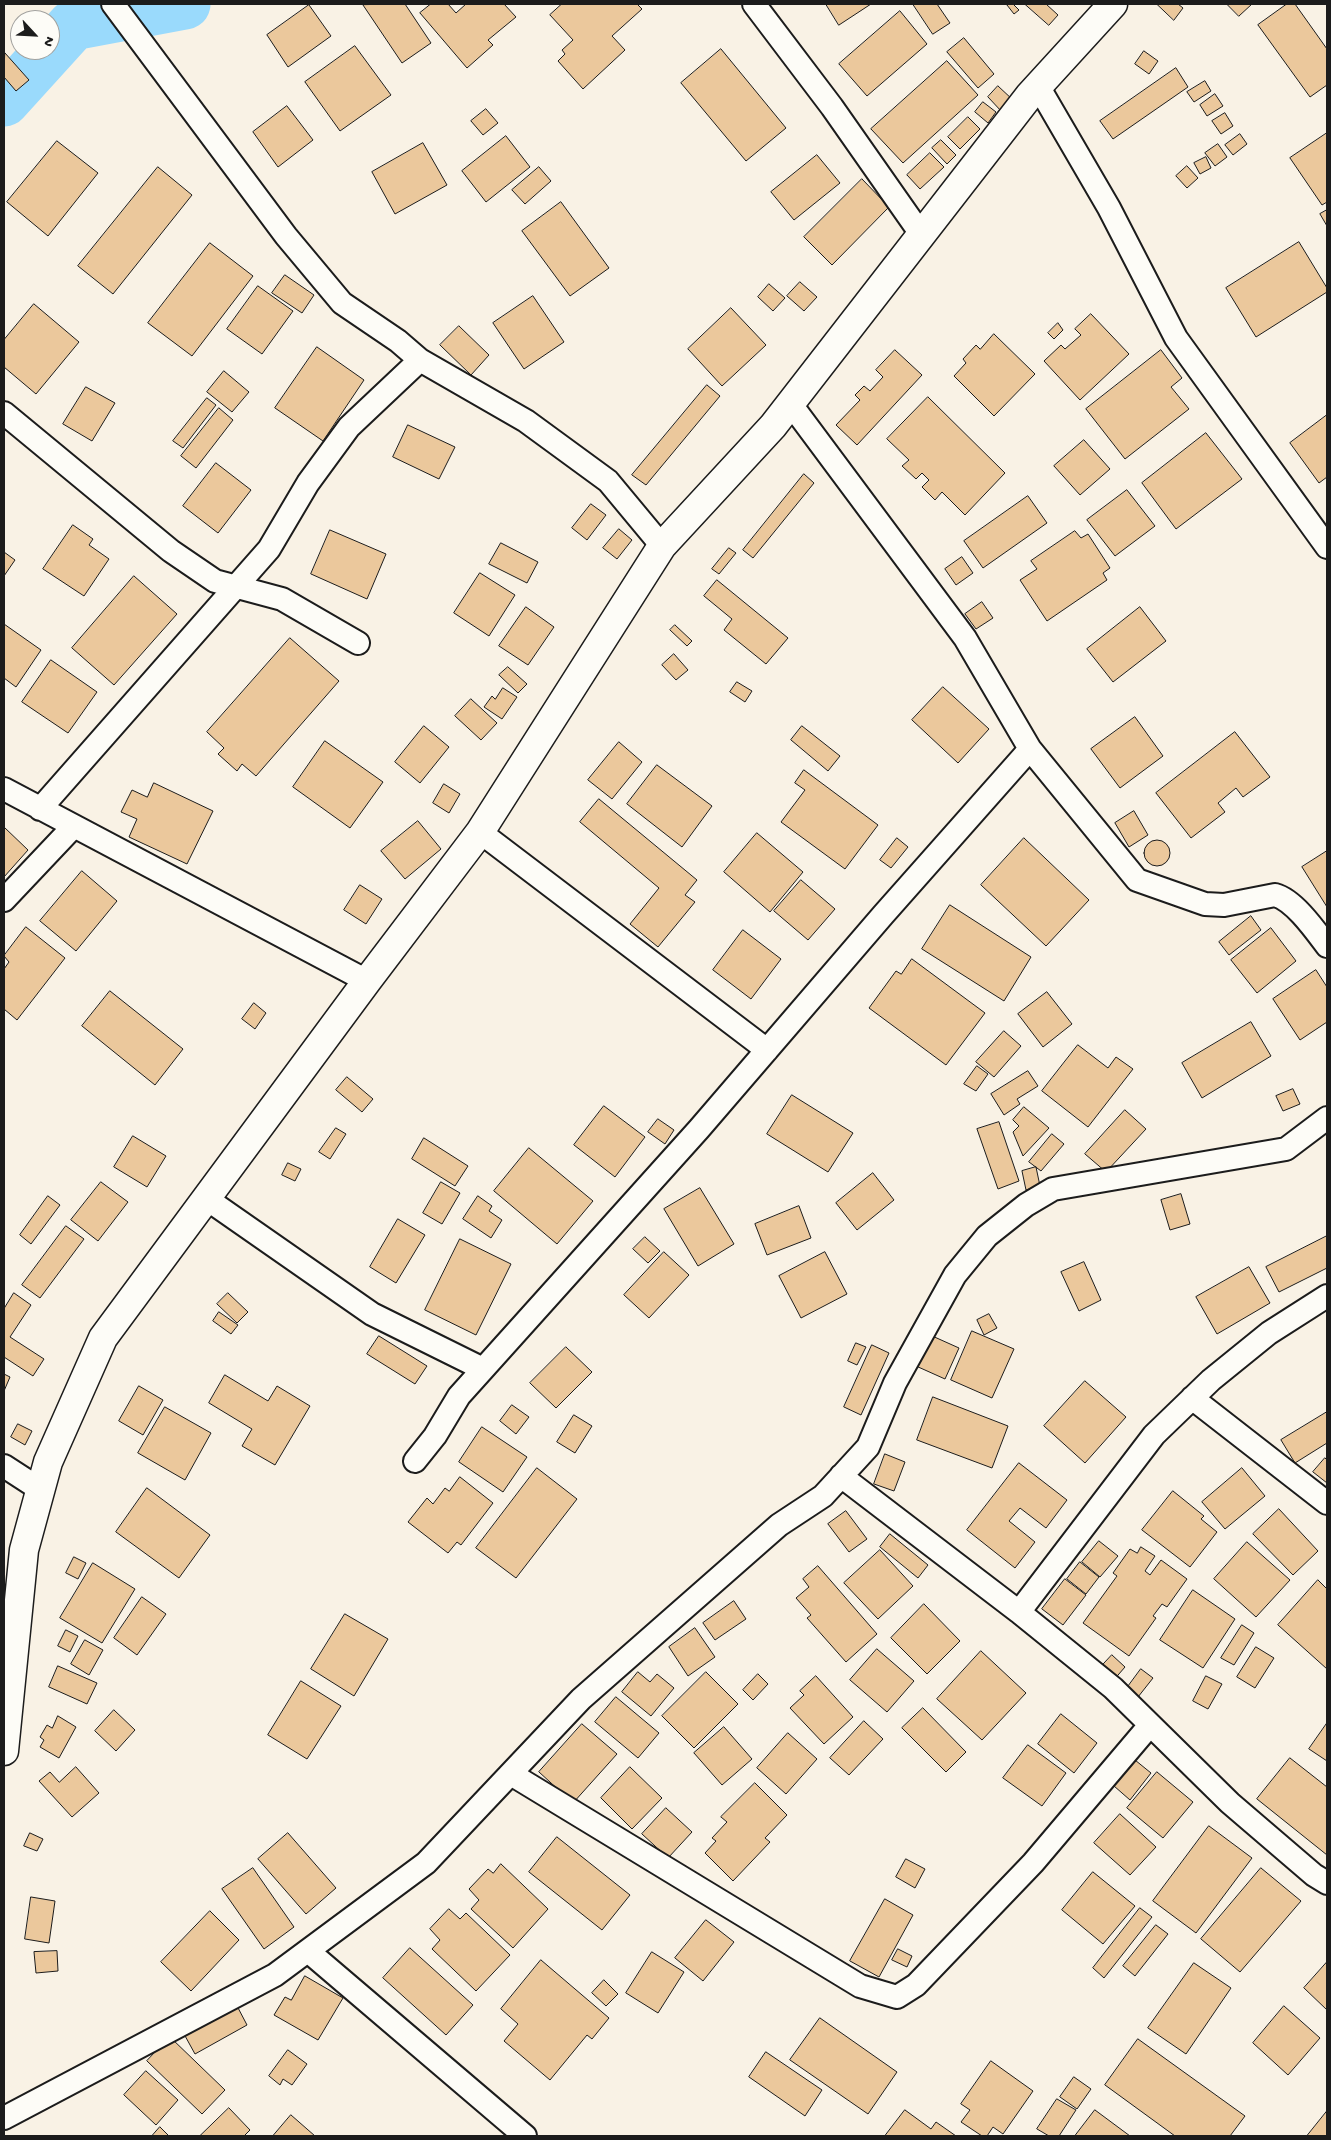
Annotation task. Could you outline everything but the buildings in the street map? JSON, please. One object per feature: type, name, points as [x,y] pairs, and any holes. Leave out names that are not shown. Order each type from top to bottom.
[{"type":"street","points":[[113,4],[286,236],[342,303],[398,341],[420,360],[526,421],[608,481],[662,546]]},
{"type":"street","points":[[754,4],[832,107],[922,234]]},
{"type":"street","points":[[4,1752],[7,1693],[24,1550],[48,1462],[104,1338],[208,1199],[367,980],[480,832],[662,546],[773,426],[1038,86],[1113,4]]},
{"type":"street","points":[[1038,86],[1109,208],[1176,338],[1327,547]]},
{"type":"street","points":[[40,809],[270,549],[308,483],[349,427],[420,360]]},
{"type":"street","points":[[790,403],[965,638],[1030,749],[1137,880],[1205,904],[1224,905],[1275,895],[1283,897],[1312,926],[1327,946]]},
{"type":"street","points":[[4,413],[171,551],[216,581],[282,599],[358,644]]},
{"type":"street","points":[[415,1461],[435,1436],[459,1396],[699,1129],[883,915],[1030,749]]},
{"type":"street","points":[[4,789],[367,980]]},
{"type":"street","points":[[4,900],[74,827]]},
{"type":"street","points":[[480,832],[767,1050]]},
{"type":"street","points":[[4,2118],[275,1975],[426,1864],[581,1698],[779,1525],[823,1496],[868,1447],[895,1382],[955,1276],[987,1236],[1026,1205],[1053,1189],[1286,1149],[1327,1118]]},
{"type":"street","points":[[208,1199],[372,1314],[483,1369]]},
{"type":"street","points":[[1019,1612],[1154,1435],[1211,1380],[1269,1332],[1327,1296]]},
{"type":"street","points":[[1192,1398],[1327,1503]]},
{"type":"street","points":[[4,1466],[41,1490]]},
{"type":"street","points":[[841,1476],[1019,1612],[1112,1688],[1230,1804],[1327,1883]]},
{"type":"street","points":[[511,1774],[860,1986],[897,1997],[916,1985],[1033,1863],[1150,1725]]},
{"type":"street","points":[[308,1951],[525,2136]]},
{"type":"waterway","points":[[4,101],[73,25],[185,4]]}]
